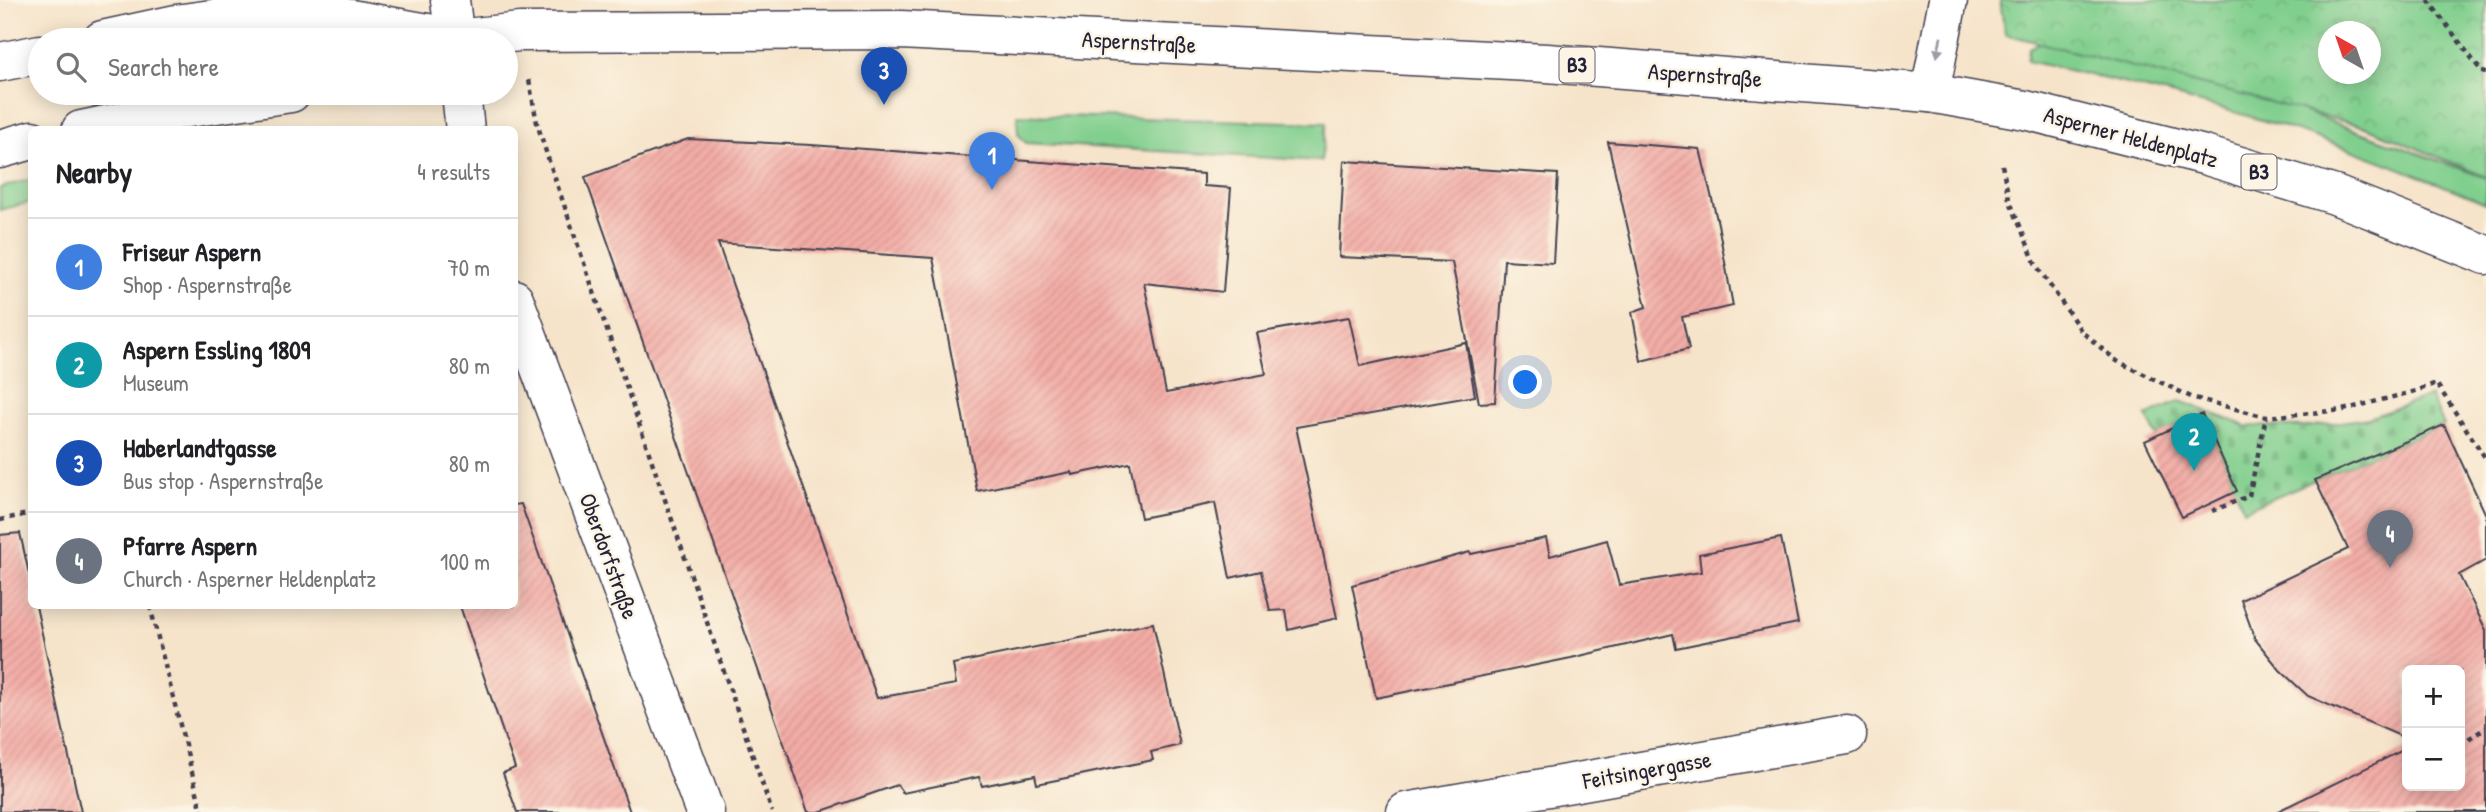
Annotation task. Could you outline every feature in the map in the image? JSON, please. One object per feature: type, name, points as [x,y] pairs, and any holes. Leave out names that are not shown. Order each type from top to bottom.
[{"type":"main road","name":"Aspernstraße","points":[[353,0],[425,28]]},
{"type":"main road","points":[[450,0],[452,28]]},
{"type":"main road","points":[[1930,93],[1948,0]]},
{"type":"main road","name":"B3","points":[[158,28],[290,8],[395,28]]},
{"type":"main road","name":"Aspernstraße","points":[[518,32],[901,30],[1547,63],[1930,93]]},
{"type":"main road","points":[[0,62],[28,56]]},
{"type":"main road","name":"Asperner Heldenplatz","points":[[1930,93],[2025,110],[2204,155],[2335,195],[2486,256]]},
{"type":"main road","points":[[100,126],[209,105]]},
{"type":"main road","points":[[462,105],[465,126]]},
{"type":"main road","points":[[0,149],[28,142]]},
{"type":"main road","name":"Oberdorfstraße","points":[[518,310],[705,812]]},
{"type":"main road","name":"Feitsingergasse","points":[[1406,812],[1847,735]]},
{"type":"path","points":[[2428,0],[2482,72],[2486,73]]},
{"type":"path","points":[[537,123],[772,812]]},
{"type":"path","points":[[2002,165],[2009,199],[2035,265],[2082,332],[2117,361],[2191,397],[2266,416],[2343,410],[2416,391],[2436,383],[2486,459]]},
{"type":"path","points":[[2212,511],[2249,496],[2266,416]]},
{"type":"path","points":[[0,520],[28,514]]},
{"type":"path","points":[[151,609],[202,812]]},
{"type":"path","points":[[2465,741],[2486,728]]},
{"type":"green space","points":[[2000,0],[2486,0],[2486,177],[2366,127],[2005,34]]},
{"type":"green space","points":[[2042,41],[2292,107],[2486,178],[2486,203],[2352,150],[2271,123],[2149,89],[2027,61],[2029,48]]},
{"type":"green space","points":[[1017,115],[1326,123],[1321,161],[1026,143],[1018,134]]},
{"type":"green space","points":[[28,180],[28,203],[0,210],[0,188]]},
{"type":"green space","points":[[2430,396],[2444,425],[2244,510],[2207,423],[2194,418],[2157,436],[2146,416],[2180,401],[2246,426],[2307,427],[2368,418]]},
{"type":"building","points":[[688,139],[811,145],[1204,174],[1204,186],[1231,188],[1223,292],[1144,283],[1166,393],[1266,374],[1257,333],[1349,317],[1360,366],[1466,343],[1475,396],[1296,427],[1337,618],[1289,630],[1286,610],[1270,611],[1261,571],[1230,578],[1215,503],[1141,518],[1130,463],[977,491],[933,258],[718,243],[877,698],[956,684],[953,664],[1153,623],[1180,745],[1151,752],[1153,760],[1037,784],[1035,775],[982,786],[979,777],[903,793],[897,785],[819,812],[808,812],[585,177]]},
{"type":"building","points":[[1608,142],[1700,149],[1718,224],[1733,306],[1682,317],[1689,349],[1641,361],[1632,312],[1646,307]]},
{"type":"building","points":[[1344,161],[1558,174],[1553,263],[1504,260],[1495,402],[1479,403],[1452,262],[1339,257]]},
{"type":"building","points":[[2202,414],[2237,491],[2182,517],[2145,441]]},
{"type":"building","points":[[2444,425],[2486,515],[2486,560],[2459,575],[2486,630],[2486,812],[2276,812],[2402,750],[2402,791],[2465,791],[2465,665],[2402,665],[2402,737],[2308,696],[2280,670],[2255,639],[2241,600],[2348,549],[2315,480]]},
{"type":"building","points":[[518,504],[521,504],[630,812],[517,812],[503,773],[515,768],[461,609],[518,609]]},
{"type":"building","points":[[20,533],[28,569],[28,609],[37,609],[81,812],[0,812],[0,535]]},
{"type":"building","points":[[1546,538],[1550,556],[1607,540],[1619,585],[1701,572],[1699,554],[1781,538],[1798,623],[1676,648],[1673,634],[1376,698],[1352,585],[1470,552],[1471,554]]},
{"type":"place","name":"Haberlandtgasse","points":[[884,105]]},
{"type":"place","name":"Friseur Aspern","points":[[992,190]]},
{"type":"place","name":"Aspern Essling 1809","points":[[2194,471]]},
{"type":"place","name":"Pfarre Aspern","points":[[2390,568]]}]
